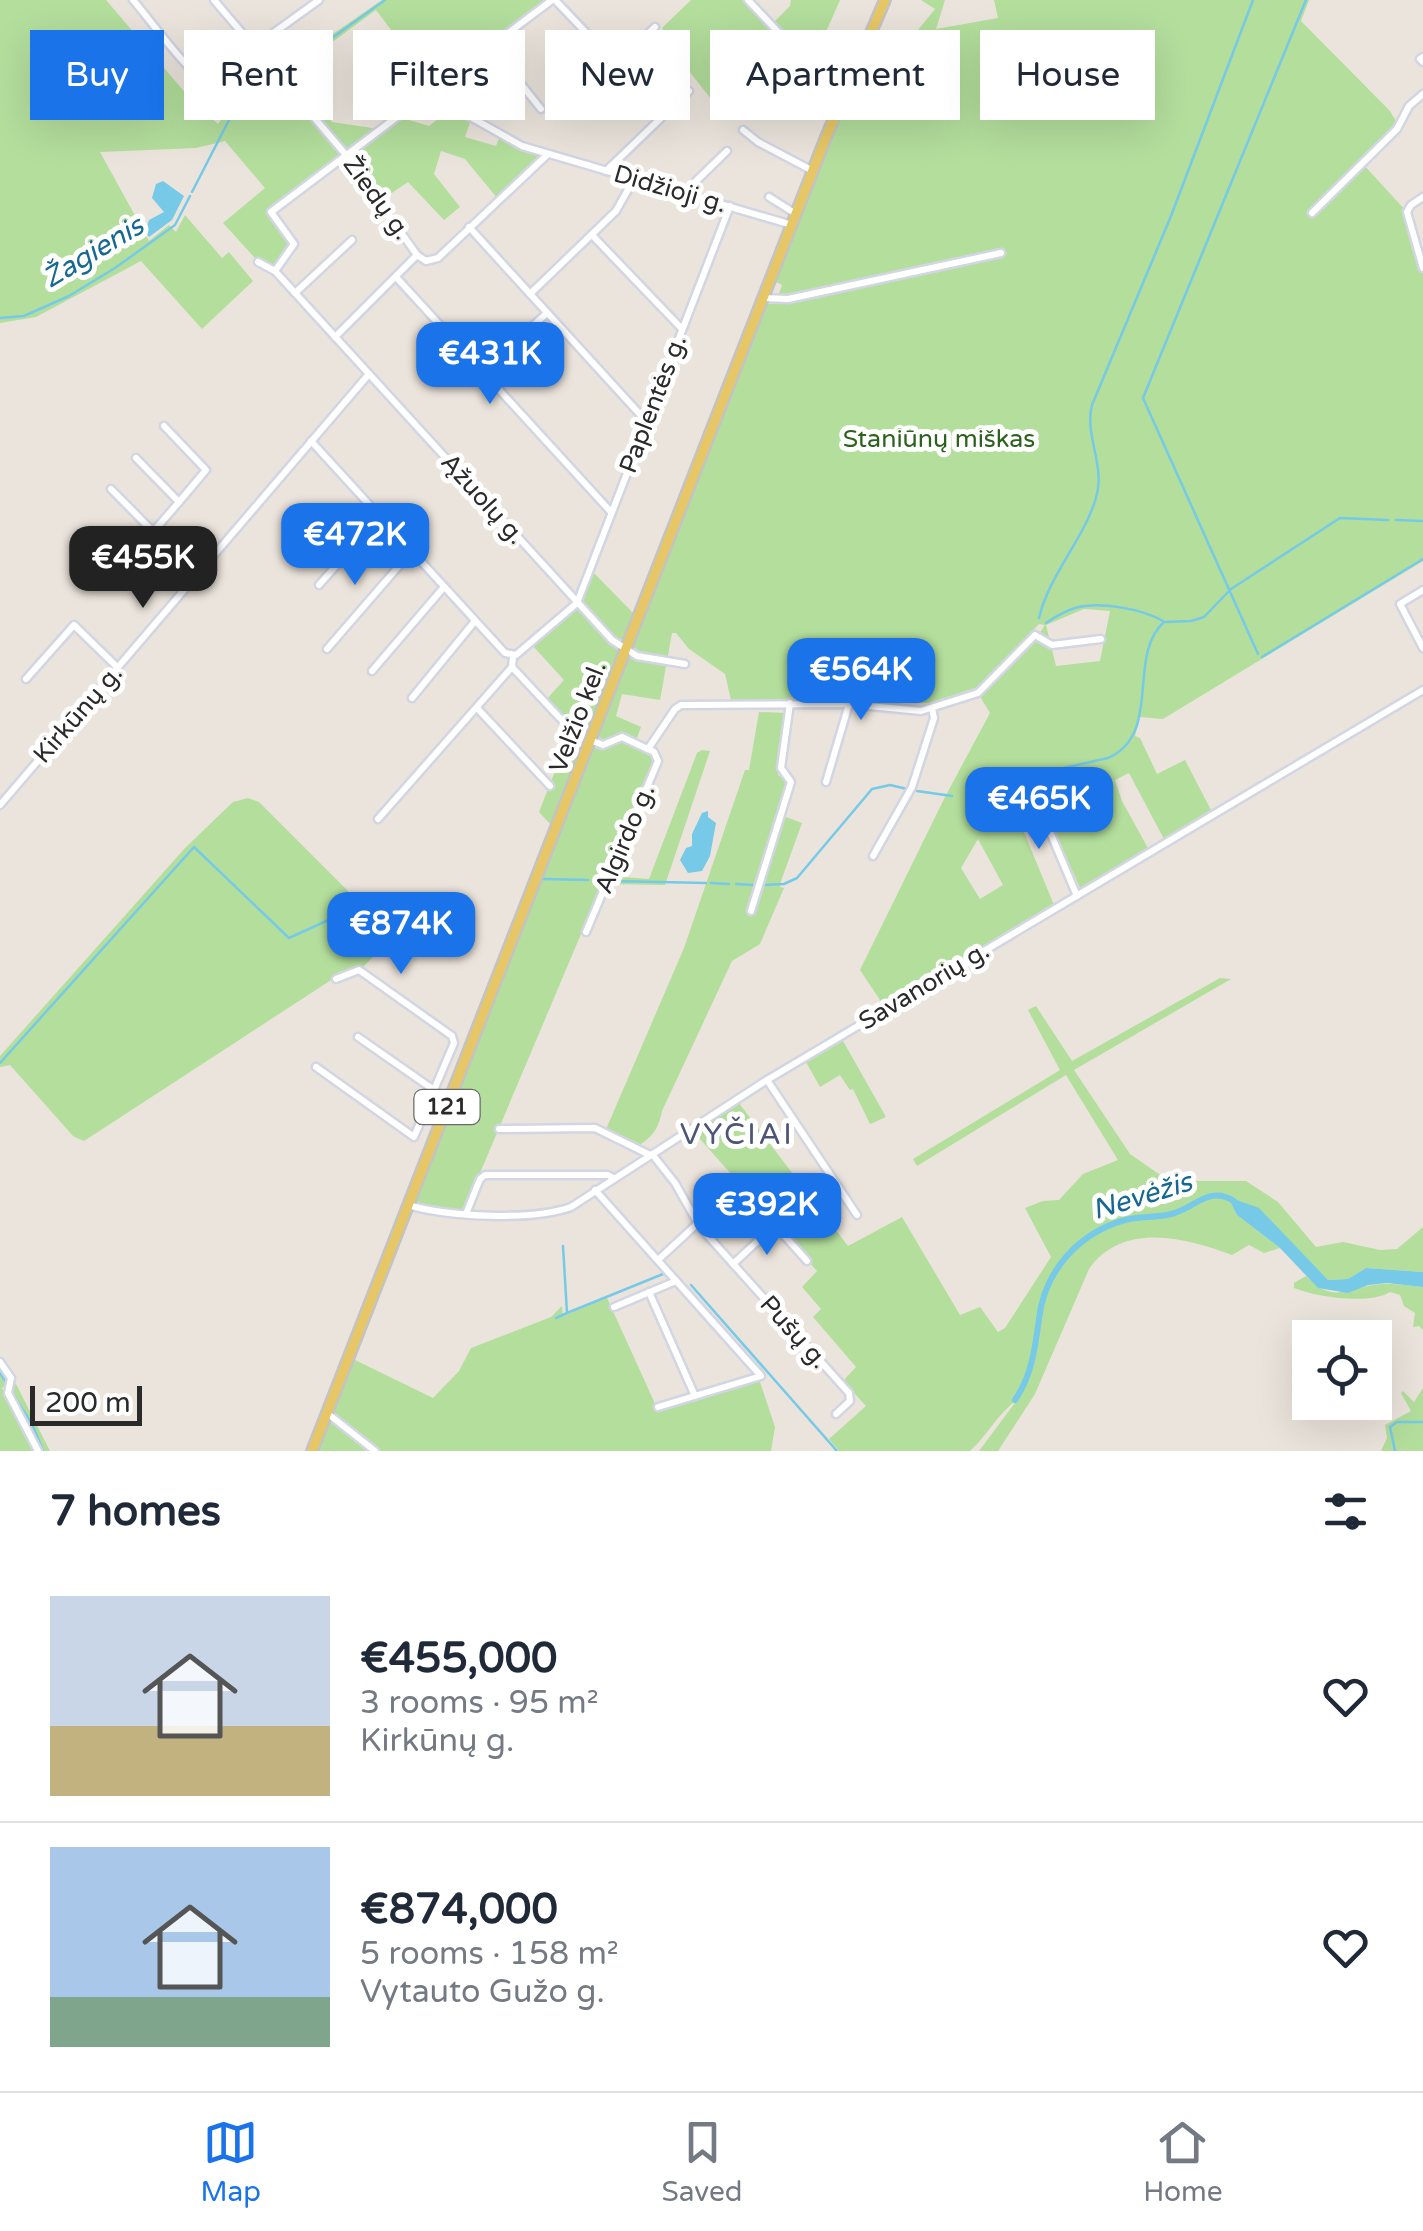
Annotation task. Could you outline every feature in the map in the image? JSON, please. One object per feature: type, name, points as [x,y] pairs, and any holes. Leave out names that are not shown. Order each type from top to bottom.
[{"type":"main road","name":"Velžio kel.","points":[[872,30],[885,0]]},
{"type":"main road","name":"Velžio kel.","points":[[312,1451],[834,120]]},
{"type":"street","points":[[133,0],[184,60]]},
{"type":"street","name":"Žiedų g.","points":[[214,0],[240,30]]},
{"type":"street","points":[[277,30],[318,0]]},
{"type":"street","points":[[511,30],[554,0],[583,30]]},
{"type":"street","points":[[748,0],[776,30]]},
{"type":"street","points":[[652,30],[655,27]]},
{"type":"street","points":[[525,89],[541,109]]},
{"type":"street","points":[[1312,213],[1397,129],[1409,106],[1423,94]]},
{"type":"street","name":"Žiedų g.","points":[[317,120],[417,255]]},
{"type":"street","points":[[275,271],[294,244],[271,212],[392,120]]},
{"type":"street","name":"Didžioji g.","points":[[476,120],[522,146],[792,224]]},
{"type":"street","points":[[606,171],[660,120]]},
{"type":"street","points":[[743,130],[813,172]]},
{"type":"street","points":[[687,194],[727,152]]},
{"type":"street","points":[[335,337],[417,255],[432,262],[548,154]]},
{"type":"street","points":[[530,294],[622,204],[634,180]]},
{"type":"street","points":[[1423,197],[1411,205],[1407,216],[1423,268]]},
{"type":"street","points":[[768,198],[796,214]]},
{"type":"street","name":"Paplentės g.","points":[[577,602],[730,206]]},
{"type":"street","points":[[470,228],[646,421]]},
{"type":"street","points":[[592,235],[682,328]]},
{"type":"street","points":[[295,293],[352,240]]},
{"type":"street","points":[[763,298],[788,299],[1000,253]]},
{"type":"street","name":"Ąžuolų g.","points":[[258,262],[275,271],[612,640],[626,650]]},
{"type":"street","points":[[396,277],[612,512]]},
{"type":"street","points":[[482,372],[547,313]]},
{"type":"street","name":"Kirkūnų g.","points":[[0,805],[369,374]]},
{"type":"street","points":[[153,532],[206,470],[164,426]]},
{"type":"street","points":[[312,441],[504,653],[512,657]]},
{"type":"street","points":[[136,458],[179,502]]},
{"type":"street","points":[[111,489],[197,576]]},
{"type":"street","points":[[319,585],[378,516]]},
{"type":"street","points":[[328,649],[411,552]]},
{"type":"street","points":[[372,671],[444,587]]},
{"type":"street","points":[[1423,590],[1400,604],[1423,648]]},
{"type":"street","points":[[378,819],[512,666],[512,657],[577,602]]},
{"type":"street","points":[[412,698],[475,621]]},
{"type":"street","points":[[26,679],[74,625],[118,668]]},
{"type":"street","points":[[590,740],[603,745],[620,737],[648,749],[681,705],[790,703],[932,708],[978,693],[1035,635],[1052,645],[1101,639]]},
{"type":"street","points":[[626,650],[637,656],[685,664]]},
{"type":"street","points":[[512,666],[571,730]]},
{"type":"street","name":"Savanorių g.","points":[[408,1205],[466,1214],[560,1210],[767,1080],[1423,690]]},
{"type":"street","points":[[751,911],[791,782],[781,768],[790,703]]},
{"type":"street","points":[[826,782],[849,704]]},
{"type":"street","points":[[477,708],[550,786]]},
{"type":"street","points":[[874,856],[912,787],[934,718],[932,708]]},
{"type":"street","name":"Algirdo g.","points":[[586,932],[657,764],[656,755],[648,749]]},
{"type":"street","points":[[1034,794],[1077,896]]},
{"type":"street","points":[[316,1066],[412,1138],[454,1038],[360,970],[336,980]]},
{"type":"street","points":[[358,1036],[434,1090]]},
{"type":"street","points":[[442,1074],[457,1081]]},
{"type":"street","points":[[767,1080],[856,1215]]},
{"type":"street","points":[[500,1129],[595,1128],[651,1154]]},
{"type":"street","name":"Pušų g.","points":[[651,1154],[675,1183],[698,1223],[849,1393],[850,1401],[836,1414]]},
{"type":"street","points":[[466,1214],[485,1175],[613,1178]]},
{"type":"street","points":[[596,1190],[761,1376],[658,1406]]},
{"type":"street","points":[[746,1193],[807,1261]]},
{"type":"street","points":[[658,1260],[698,1223]]},
{"type":"street","points":[[734,1264],[776,1225]]},
{"type":"street","points":[[614,1307],[676,1281]]},
{"type":"street","points":[[648,1292],[695,1396]]},
{"type":"street","points":[[0,1362],[11,1378],[8,1393],[38,1451]]},
{"type":"street","points":[[327,1412],[375,1451]]},
{"type":"green space","points":[[0,0],[106,0],[132,30],[30,30],[30,120],[164,120],[164,68],[184,91],[184,120],[213,120],[218,124],[221,120],[330,120],[379,129],[394,120],[429,126],[437,120],[471,120],[465,137],[496,146],[501,133],[543,156],[498,199],[465,159],[441,151],[434,174],[460,207],[444,220],[408,182],[380,201],[346,155],[268,212],[290,243],[289,250],[271,268],[255,258],[223,223],[265,188],[225,141],[196,148],[100,152],[149,241],[169,225],[176,232],[185,215],[222,258],[229,252],[253,281],[202,329],[141,261],[36,317],[0,323]]},
{"type":"green space","points":[[382,0],[548,0],[509,30],[391,30],[376,10],[333,42],[333,34]]},
{"type":"green space","points":[[691,0],[746,0],[770,26],[791,0],[840,0],[827,30],[710,30],[710,98],[690,72],[690,30],[662,28]]},
{"type":"green space","name":"Staniūnų miškas","points":[[921,0],[945,0],[936,29],[998,18],[994,0],[1309,0],[1301,21],[1390,111],[1399,126],[1362,163],[1407,212],[1423,268],[1423,561],[1163,719],[1140,717],[1135,736],[1140,738],[1157,774],[1185,760],[1212,812],[1165,841],[1129,773],[1115,780],[1149,850],[1081,890],[1031,778],[1005,786],[1054,905],[884,1006],[860,970],[990,713],[979,695],[1031,646],[1045,625],[1039,624],[978,687],[929,703],[731,700],[725,674],[672,633],[660,700],[622,694],[616,716],[641,727],[634,746],[655,759],[464,1211],[418,1206],[415,1201],[767,304],[775,304],[782,285],[776,282],[834,120],[960,120],[960,30],[918,30],[935,9]],"holes":[[[1084,609],[1110,611],[1100,661],[1056,666],[1046,625]],[[978,839],[1003,885],[980,899],[961,868]]]},
{"type":"green space","points":[[592,571],[636,616],[552,826],[539,812],[572,728],[546,700],[564,680],[532,645],[580,602]]},
{"type":"green space","points":[[759,712],[787,713],[778,775],[788,780],[778,814],[802,823],[781,881],[780,887],[784,888],[760,944],[732,961],[657,1128],[637,1147],[606,1132],[607,1127],[684,948],[745,770],[749,770]]},
{"type":"green space","points":[[710,751],[665,885],[607,884],[611,876],[649,879],[697,753]]},
{"type":"green space","points":[[248,798],[259,802],[393,936],[362,968],[348,969],[84,1141],[73,1136],[10,1065],[0,1067],[0,1056],[185,848],[233,802]]},
{"type":"green space","points":[[1220,978],[1231,979],[1074,1070],[1130,1154],[1169,1181],[1246,1181],[1278,1202],[1316,1247],[1343,1242],[1380,1250],[1397,1249],[1423,1227],[1423,1272],[1366,1268],[1348,1279],[1328,1280],[1279,1232],[1229,1198],[1237,1215],[1280,1248],[1264,1253],[1249,1245],[1232,1255],[1195,1243],[1156,1238],[1119,1244],[1103,1254],[1089,1269],[1035,1394],[998,1451],[979,1451],[1017,1400],[970,1451],[839,1451],[829,1439],[866,1406],[843,1381],[856,1367],[813,1317],[821,1309],[802,1287],[817,1271],[693,1131],[738,1102],[848,1246],[902,1217],[960,1315],[980,1307],[998,1332],[1005,1328],[1051,1257],[1025,1208],[1059,1200],[1083,1174],[1118,1160],[1066,1075],[917,1166],[913,1159],[1060,1070],[1028,1010],[1036,1006],[1072,1061]]},
{"type":"green space","points":[[843,1041],[886,1117],[870,1124],[853,1089],[840,1075],[820,1087],[806,1062]]},
{"type":"green space","points":[[1306,1276],[1334,1292],[1381,1284],[1423,1287],[1423,1330],[1413,1327],[1415,1313],[1404,1306],[1400,1295],[1390,1292],[1370,1298],[1343,1298],[1294,1288],[1294,1283]]},
{"type":"green space","points":[[607,1298],[657,1408],[759,1379],[775,1427],[771,1451],[316,1451],[351,1358],[433,1398],[459,1371],[471,1348],[551,1317],[562,1306],[563,1316]]},
{"type":"green space","points":[[0,1366],[8,1383],[1,1389],[16,1384],[50,1451],[0,1451]]},
{"type":"green space","points":[[1423,1388],[1423,1451],[1381,1451],[1387,1438],[1385,1425],[1411,1411],[1401,1393],[1414,1402]]},
{"type":"water","points":[[163,181],[184,196],[172,220],[149,237],[145,231],[149,220],[164,212],[152,198],[156,184]]},
{"type":"water","points":[[708,811],[708,817],[716,823],[710,856],[702,871],[688,873],[680,860],[686,848],[692,846],[692,834],[702,813]]},
{"type":"water","points":[[1228,1197],[1259,1208],[1328,1280],[1348,1279],[1366,1268],[1423,1272],[1423,1287],[1387,1283],[1348,1293],[1318,1288],[1280,1248],[1237,1215]]},
{"type":"waterway","name":"Žagienis","points":[[333,37],[385,0]]},
{"type":"waterway","points":[[1039,618],[1050,587],[1096,498],[1098,474],[1092,405],[1171,216],[1253,0]]},
{"type":"waterway","points":[[1258,654],[1143,398],[1306,0]]},
{"type":"waterway","name":"Žagienis","points":[[192,192],[229,120]]},
{"type":"waterway","name":"Žagienis","points":[[0,318],[24,316],[69,296],[115,268],[175,225],[190,196]]},
{"type":"waterway","points":[[1006,781],[1108,758],[1125,747],[1140,713],[1147,654],[1164,622],[1204,617],[1231,589],[1340,518],[1388,520]]},
{"type":"waterway","points":[[1396,520],[1423,521]]},
{"type":"waterway","points":[[1262,657],[1423,559]]},
{"type":"waterway","points":[[1046,623],[1071,609],[1096,605],[1133,610],[1163,621]]},
{"type":"waterway","points":[[970,792],[996,784]]},
{"type":"waterway","points":[[762,885],[784,884],[797,878],[872,789],[890,785],[907,789]]},
{"type":"waterway","points":[[917,791],[952,796]]},
{"type":"waterway","points":[[0,1063],[194,847],[289,938],[357,907]]},
{"type":"waterway","points":[[544,879],[588,880]]},
{"type":"waterway","points":[[593,880],[604,881]]},
{"type":"waterway","points":[[612,881],[706,883]]},
{"type":"waterway","points":[[711,883],[729,884]]},
{"type":"waterway","points":[[736,884],[754,885]]},
{"type":"waterway","name":"Nevėžis","points":[[1015,1400],[1029,1371],[1048,1286],[1078,1245],[1108,1226],[1171,1214],[1209,1196],[1234,1201]]},
{"type":"waterway","points":[[563,1246],[567,1313],[663,1274]]},
{"type":"waterway","points":[[691,1285],[837,1451]]},
{"type":"waterway","points":[[556,1318],[567,1313]]},
{"type":"waterway","points":[[0,1373],[6,1382]]},
{"type":"waterway","points":[[11,1391],[43,1451]]},
{"type":"waterway","points":[[1395,1451],[1390,1427],[1397,1422],[1423,1422]]},
{"type":"district","name":"VYČIAI","points":[[737,1134]]}]
